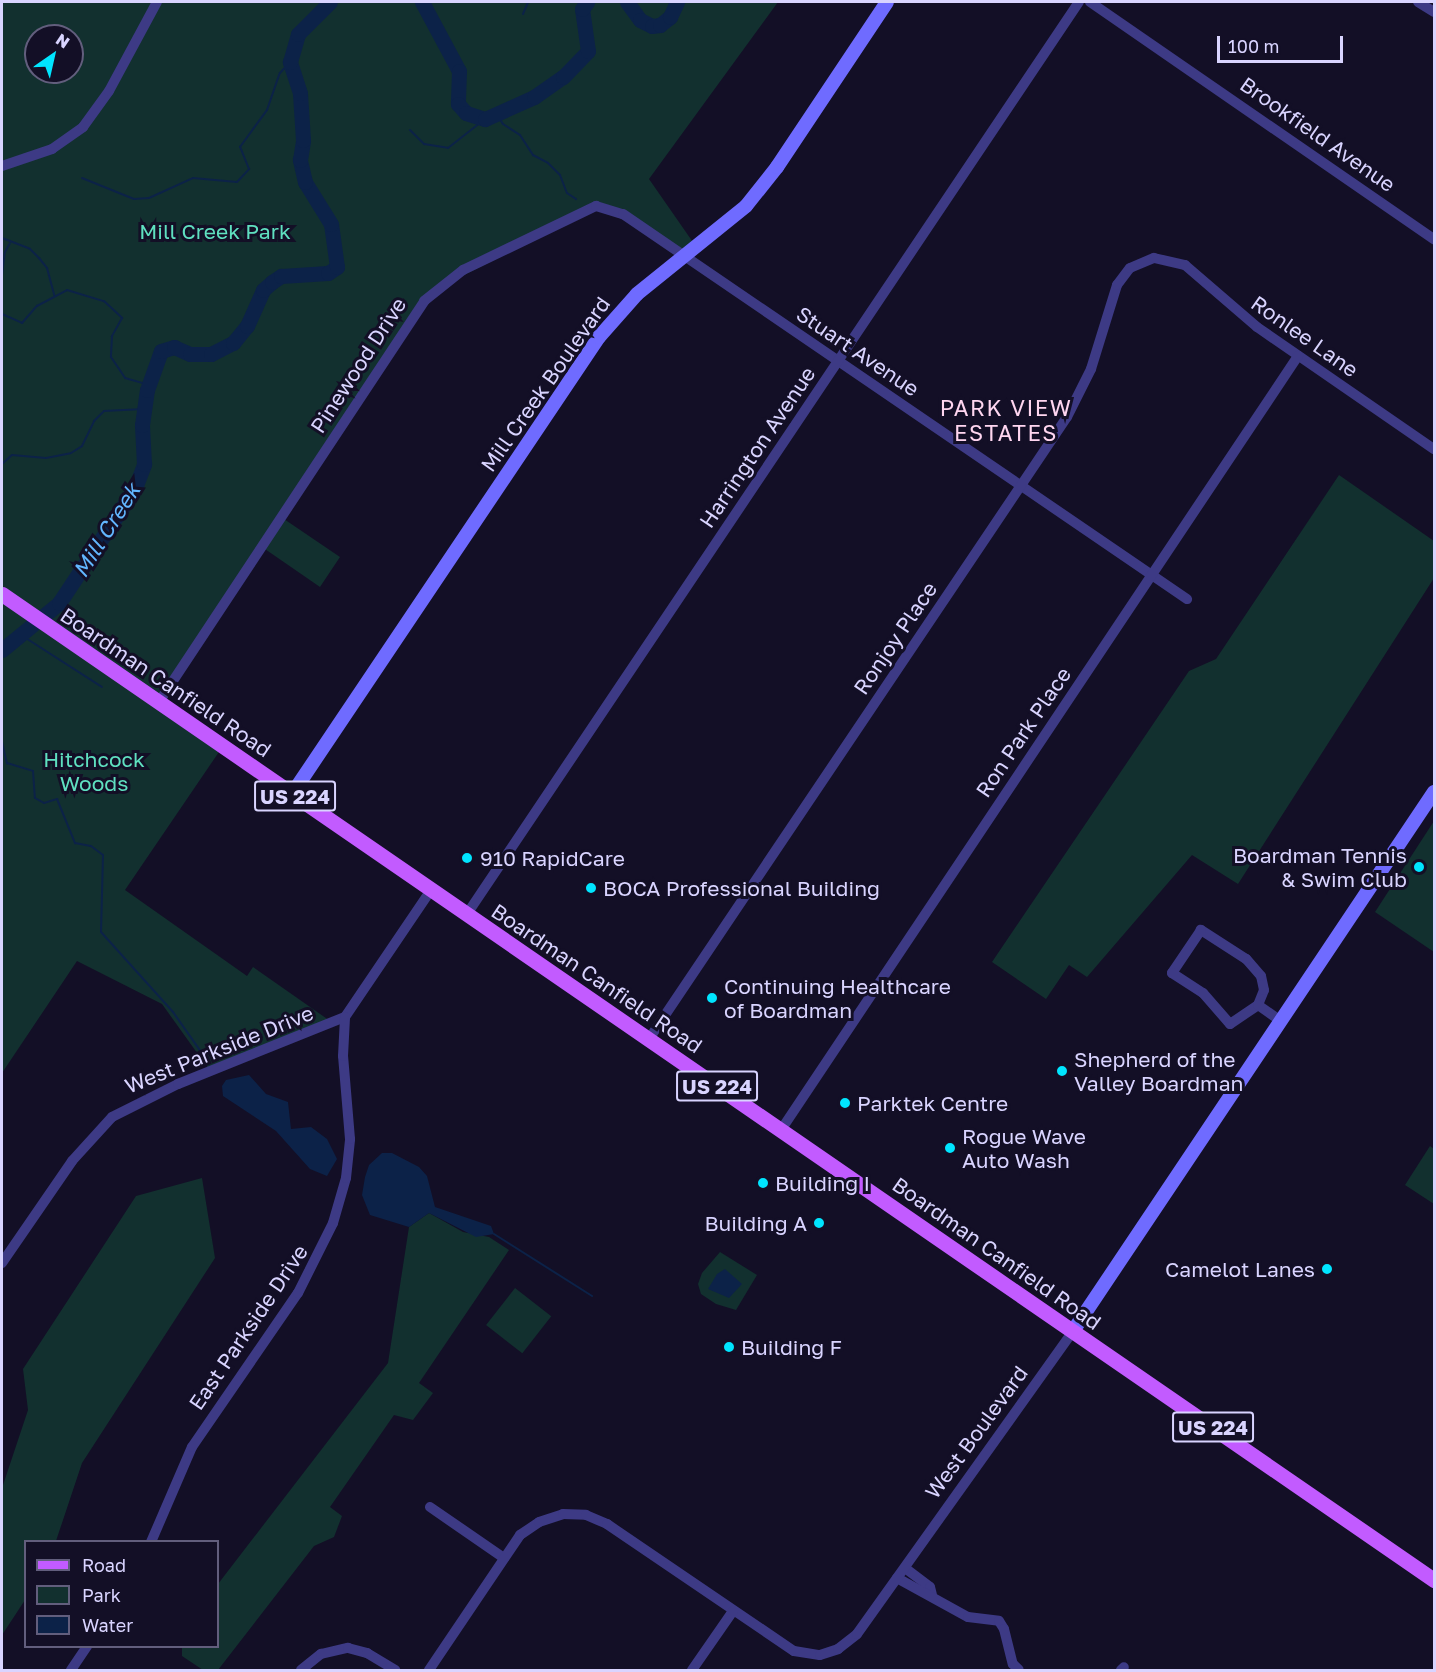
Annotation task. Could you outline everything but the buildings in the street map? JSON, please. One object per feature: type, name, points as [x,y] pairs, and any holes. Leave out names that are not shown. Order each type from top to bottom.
[{"type":"main road","name":"Boardman Canfield Road","points":[[2,594],[1434,1580]]},
{"type":"street","points":[[2,166],[52,149],[83,127],[110,91],[158,2]]},
{"type":"street","name":"Mill Creek Boulevard","points":[[292,794],[599,337],[637,294],[728,224],[762,188],[888,2]]},
{"type":"street","name":"Harrington Avenue","points":[[467,915],[1079,2]]},
{"type":"street","name":"Brookfield Avenue","points":[[1090,2],[1434,239]]},
{"type":"street","points":[[1418,2],[1434,12]]},
{"type":"street","name":"Pinewood Drive","points":[[159,702],[434,290],[463,270],[596,206],[623,214],[685,257]]},
{"type":"street","name":"Stuart Avenue","points":[[685,257],[1187,599]]},
{"type":"street","name":"Ronlee Lane","points":[[1154,258],[1185,265],[1240,315],[1434,449]]},
{"type":"street","name":"Ronjoy Place","points":[[649,1039],[1021,486],[1084,386],[1117,285],[1130,268],[1154,258]]},
{"type":"street","name":"Ron Park Place","points":[[780,1130],[1298,356]]},
{"type":"street","name":"West Boulevard","points":[[429,1671],[520,1535],[538,1521],[563,1514],[586,1515],[607,1524],[794,1651],[825,1654],[853,1639],[1073,1331],[1434,792]]},
{"type":"street","points":[[345,1017],[431,890]]},
{"type":"street","points":[[1201,930],[1246,960],[1261,976],[1264,990],[1258,1005],[1230,1024],[1203,993],[1172,973],[1201,930]]},
{"type":"street","points":[[1258,1005],[1281,1021]]},
{"type":"street","name":"West Parkside Drive","points":[[2,1263],[72,1161],[112,1117],[178,1084],[345,1017]]},
{"type":"street","name":"East Parkside Drive","points":[[152,1540],[192,1447],[298,1293],[333,1223],[346,1178],[350,1139],[343,1056],[345,1017]]},
{"type":"street","points":[[430,1507],[504,1557]]},
{"type":"street","points":[[905,1568],[930,1587],[932,1595]]},
{"type":"street","points":[[897,1578],[932,1595],[968,1617],[999,1621],[1005,1629],[1013,1664],[1019,1671]]},
{"type":"street","points":[[692,1671],[733,1611]]},
{"type":"street","points":[[70,1671],[86,1648]]},
{"type":"street","points":[[302,1671],[321,1654],[348,1648],[367,1653],[396,1671]]},
{"type":"green space","name":"Mill Creek Park","points":[[2,2],[778,2],[649,179],[697,248],[685,257],[603,206],[434,290],[281,517],[340,557],[320,587],[262,547],[159,702],[223,746],[125,890],[247,976],[253,967],[333,1023],[210,1071],[162,1004],[77,961],[2,1073]]},
{"type":"green space","points":[[1339,475],[1434,541],[1434,578],[1238,884],[1192,855],[1087,977],[1069,965],[1046,999],[992,962],[1189,671],[1216,659]]},
{"type":"green space","name":"Boardman Tennis & Swim Club","points":[[1434,821],[1434,952],[1375,912]]},
{"type":"green space","points":[[1430,1146],[1434,1149],[1434,1204],[1405,1185]]},
{"type":"green space","points":[[202,1178],[215,1258],[82,1463],[56,1540],[24,1540],[24,1602],[2,1635],[2,1488],[28,1410],[23,1369],[136,1196]]},
{"type":"green space","points":[[429,1213],[463,1232],[489,1237],[509,1250],[419,1383],[433,1393],[413,1420],[394,1415],[330,1507],[342,1516],[334,1537],[314,1546],[218,1670],[203,1670],[182,1656],[182,1648],[219,1648],[219,1583],[388,1363],[409,1227]]},
{"type":"green space","points":[[720,1252],[757,1275],[736,1310],[716,1304],[701,1294],[698,1284],[702,1273]]},
{"type":"green space","points":[[515,1288],[551,1316],[522,1353],[486,1325]]},
{"type":"water","points":[[249,1075],[266,1094],[288,1102],[291,1129],[311,1127],[327,1139],[337,1159],[327,1176],[310,1169],[276,1131],[223,1096],[222,1086],[226,1080]]},
{"type":"water","points":[[382,1153],[392,1153],[419,1167],[427,1176],[435,1207],[491,1226],[494,1234],[476,1237],[429,1213],[409,1227],[370,1215],[362,1195],[365,1177],[369,1165]]},
{"type":"water","points":[[725,1269],[742,1284],[729,1298],[708,1289],[717,1274]]},
{"type":"waterway","name":"Mill Creek","points":[[2,650],[59,603],[135,488],[144,464],[142,425],[147,390],[161,351],[174,347],[190,354],[211,354],[233,343],[247,326],[263,290],[272,282],[281,276],[328,273],[337,267],[331,224],[305,182],[300,160],[303,140],[300,93],[290,62],[298,34],[330,2]]},
{"type":"waterway","name":"Mill Creek","points":[[422,2],[459,71],[458,104],[466,113],[485,119],[534,97],[563,77],[588,51],[582,9],[587,2]]},
{"type":"waterway","points":[[523,14],[528,2]]},
{"type":"waterway","name":"Mill Creek","points":[[627,2],[640,20],[652,26],[660,25],[670,17],[677,2]]},
{"type":"waterway","points":[[82,178],[134,199],[149,198],[193,178],[237,182],[249,169],[240,147],[267,110],[280,73],[290,62]]},
{"type":"waterway","points":[[498,116],[503,124],[520,135],[533,155],[548,163],[560,175],[567,193],[576,199]]},
{"type":"waterway","points":[[410,130],[424,144],[448,148],[485,119]]},
{"type":"waterway","points":[[2,238],[30,249],[39,258],[47,268],[54,295]]},
{"type":"waterway","points":[[2,275],[5,252],[10,243]]},
{"type":"waterway","points":[[2,314],[22,323],[37,306],[67,290],[104,301],[122,318],[112,336],[111,357],[125,378],[149,385]]},
{"type":"waterway","points":[[2,464],[12,455],[46,458],[71,453],[82,446],[94,421],[104,411],[144,409]]},
{"type":"waterway","points":[[21,635],[102,687]]},
{"type":"waterway","points":[[2,742],[7,763],[33,771],[35,798],[44,803],[57,799],[75,843],[91,846],[103,855],[101,932],[173,1012],[206,1059]]},
{"type":"waterway","points":[[494,1234],[592,1296]]},
{"type":"place","name":"910 RapidCare","points":[[467,858]]},
{"type":"place","name":"Boardman Tennis & Swim Club","points":[[1419,867]]},
{"type":"place","name":"BOCA Professional Building","points":[[591,888]]},
{"type":"place","name":"Continuing Healthcare of Boardman","points":[[712,998]]},
{"type":"place","name":"Shepherd of the Valley Boardman","points":[[1062,1071]]},
{"type":"place","name":"Parktek Centre","points":[[845,1103]]},
{"type":"place","name":"Rogue Wave Auto Wash","points":[[950,1148]]},
{"type":"place","name":"Building I","points":[[763,1183]]},
{"type":"place","name":"Building A","points":[[819,1223]]},
{"type":"place","name":"Camelot Lanes","points":[[1327,1269]]},
{"type":"place","name":"Building F","points":[[729,1347]]},
{"type":"district","name":"PARK VIEW ESTATES","points":[[1006,420]]},
{"type":"park label","name":"Hitchcock Woods","points":[[94,771]]}]
